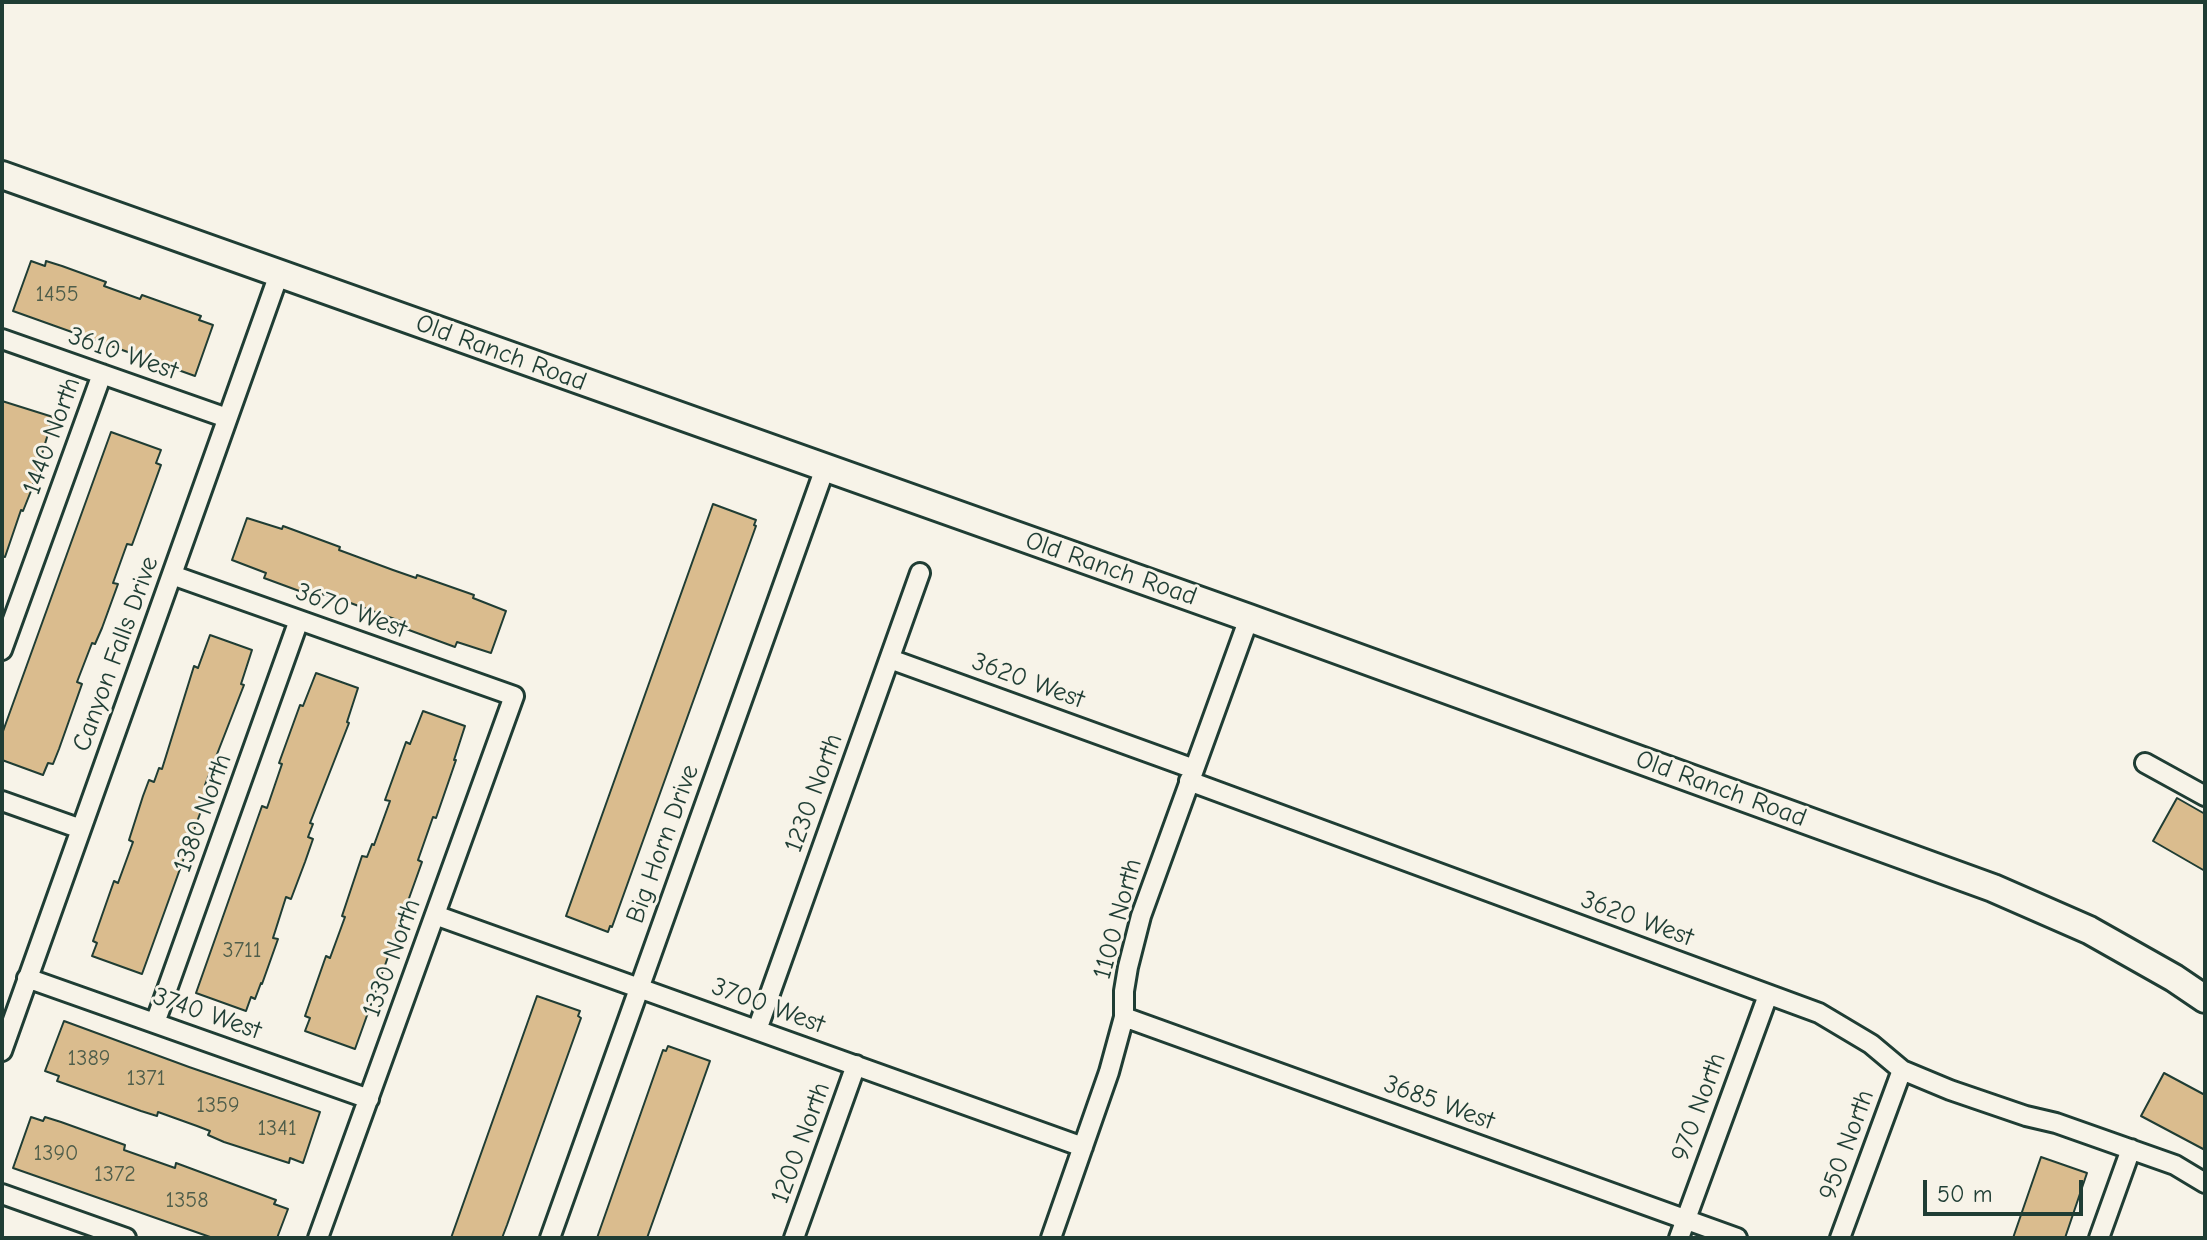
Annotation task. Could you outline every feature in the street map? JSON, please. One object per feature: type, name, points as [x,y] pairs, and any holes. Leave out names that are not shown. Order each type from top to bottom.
[{"type":"street","name":"Old Ranch Road","points":[[2,175],[1249,618],[1993,888],[2089,930],[2205,999]]},
{"type":"street","name":"Canyon Falls Drive","points":[[2,1051],[279,274]]},
{"type":"street","name":"3610 West","points":[[2,339],[227,418]]},
{"type":"street","name":"1440 North","points":[[2,650],[102,374]]},
{"type":"street","name":"Big Horn Drive","points":[[550,1238],[825,468]]},
{"type":"street","name":"1230 North","points":[[757,1030],[920,573]]},
{"type":"street","name":"3670 West","points":[[172,575],[514,696]]},
{"type":"street","name":"1100 North","points":[[1051,1238],[1102,1094],[1124,1017],[1124,991],[1141,916],[1249,618]]},
{"type":"street","name":"1380 North","points":[[155,1023],[299,620]]},
{"type":"street","name":"3620 West","points":[[890,659],[1819,1013],[1871,1044],[1902,1070],[1950,1090],[2175,1165],[2205,1183]]},
{"type":"street","name":"1330 North","points":[[318,1238],[514,696]]},
{"type":"street","points":[[2145,763],[2205,796]]},
{"type":"street","points":[[2,801],[81,829]]},
{"type":"street","name":"3700 West","points":[[435,915],[1083,1147]]},
{"type":"street","name":"3740 West","points":[[27,978],[369,1099]]},
{"type":"street","name":"970 North","points":[[1679,1238],[1768,995]]},
{"type":"street","name":"3685 West","points":[[1124,1017],[1737,1238]]},
{"type":"street","name":"1200 North","points":[[794,1238],[856,1065]]},
{"type":"street","name":"950 North","points":[[1840,1238],[1902,1070]]},
{"type":"street","points":[[2099,1238],[2131,1149]]},
{"type":"street","points":[[2,1194],[126,1238]]},
{"type":"building","points":[[31,261],[45,266],[46,261],[62,266],[106,282],[104,286],[140,299],[142,295],[201,316],[199,320],[213,325],[195,376],[13,311]]},
{"type":"building","points":[[2,401],[53,417],[31,491],[5,557],[2,556]]},
{"type":"building","points":[[111,432],[161,450],[156,463],[161,465],[132,545],[127,544],[113,583],[118,584],[102,628],[95,644],[92,643],[77,682],[82,684],[59,749],[53,764],[48,763],[43,775],[2,760],[2,734]]},
{"type":"building","points":[[713,504],[756,520],[756,526],[608,932],[566,916]]},
{"type":"building","points":[[247,518],[282,529],[283,526],[393,570],[474,595],[473,598],[506,611],[491,653],[457,642],[455,647],[398,626],[400,621],[345,601],[323,594],[321,599],[264,578],[266,573],[232,560]]},
{"type":"building","points":[[210,635],[252,650],[241,684],[244,685],[205,785],[210,786],[142,974],[92,956],[97,943],[93,941],[114,881],[118,883],[133,842],[129,840],[149,780],[154,782],[159,768],[162,769],[194,666],[198,668]]},
{"type":"building","points":[[316,673],[358,688],[349,723],[310,823],[313,824],[308,837],[313,839],[291,899],[286,897],[273,938],[278,939],[262,984],[255,999],[251,997],[246,1011],[196,993],[262,806],[267,808],[300,705],[303,706]]},
{"type":"building","points":[[423,711],[465,726],[436,818],[433,817],[418,860],[422,862],[355,1049],[305,1031],[310,1018],[305,1016],[326,956],[330,958],[345,917],[342,916],[362,856],[367,857],[374,845],[390,801],[385,800],[406,742],[410,744]]},
{"type":"building","points":[[2177,798],[2205,814],[2205,871],[2153,841]]},
{"type":"building","points":[[537,996],[580,1011],[578,1016],[581,1018],[502,1238],[451,1238]]},
{"type":"building","points":[[64,1021],[320,1112],[303,1163],[290,1158],[289,1163],[224,1142],[197,1126],[158,1112],[157,1116],[141,1111],[57,1081],[59,1076],[45,1071]]},
{"type":"building","points":[[668,1046],[710,1061],[647,1238],[597,1238],[663,1050],[666,1051]]},
{"type":"building","points":[[2164,1073],[2205,1095],[2205,1150],[2141,1116]]},
{"type":"building","points":[[31,1117],[61,1122],[125,1145],[124,1150],[175,1168],[176,1163],[276,1200],[274,1204],[288,1209],[277,1238],[213,1238],[13,1168]]},
{"type":"building","points":[[2041,1157],[2087,1173],[2065,1238],[2013,1238]]}]
